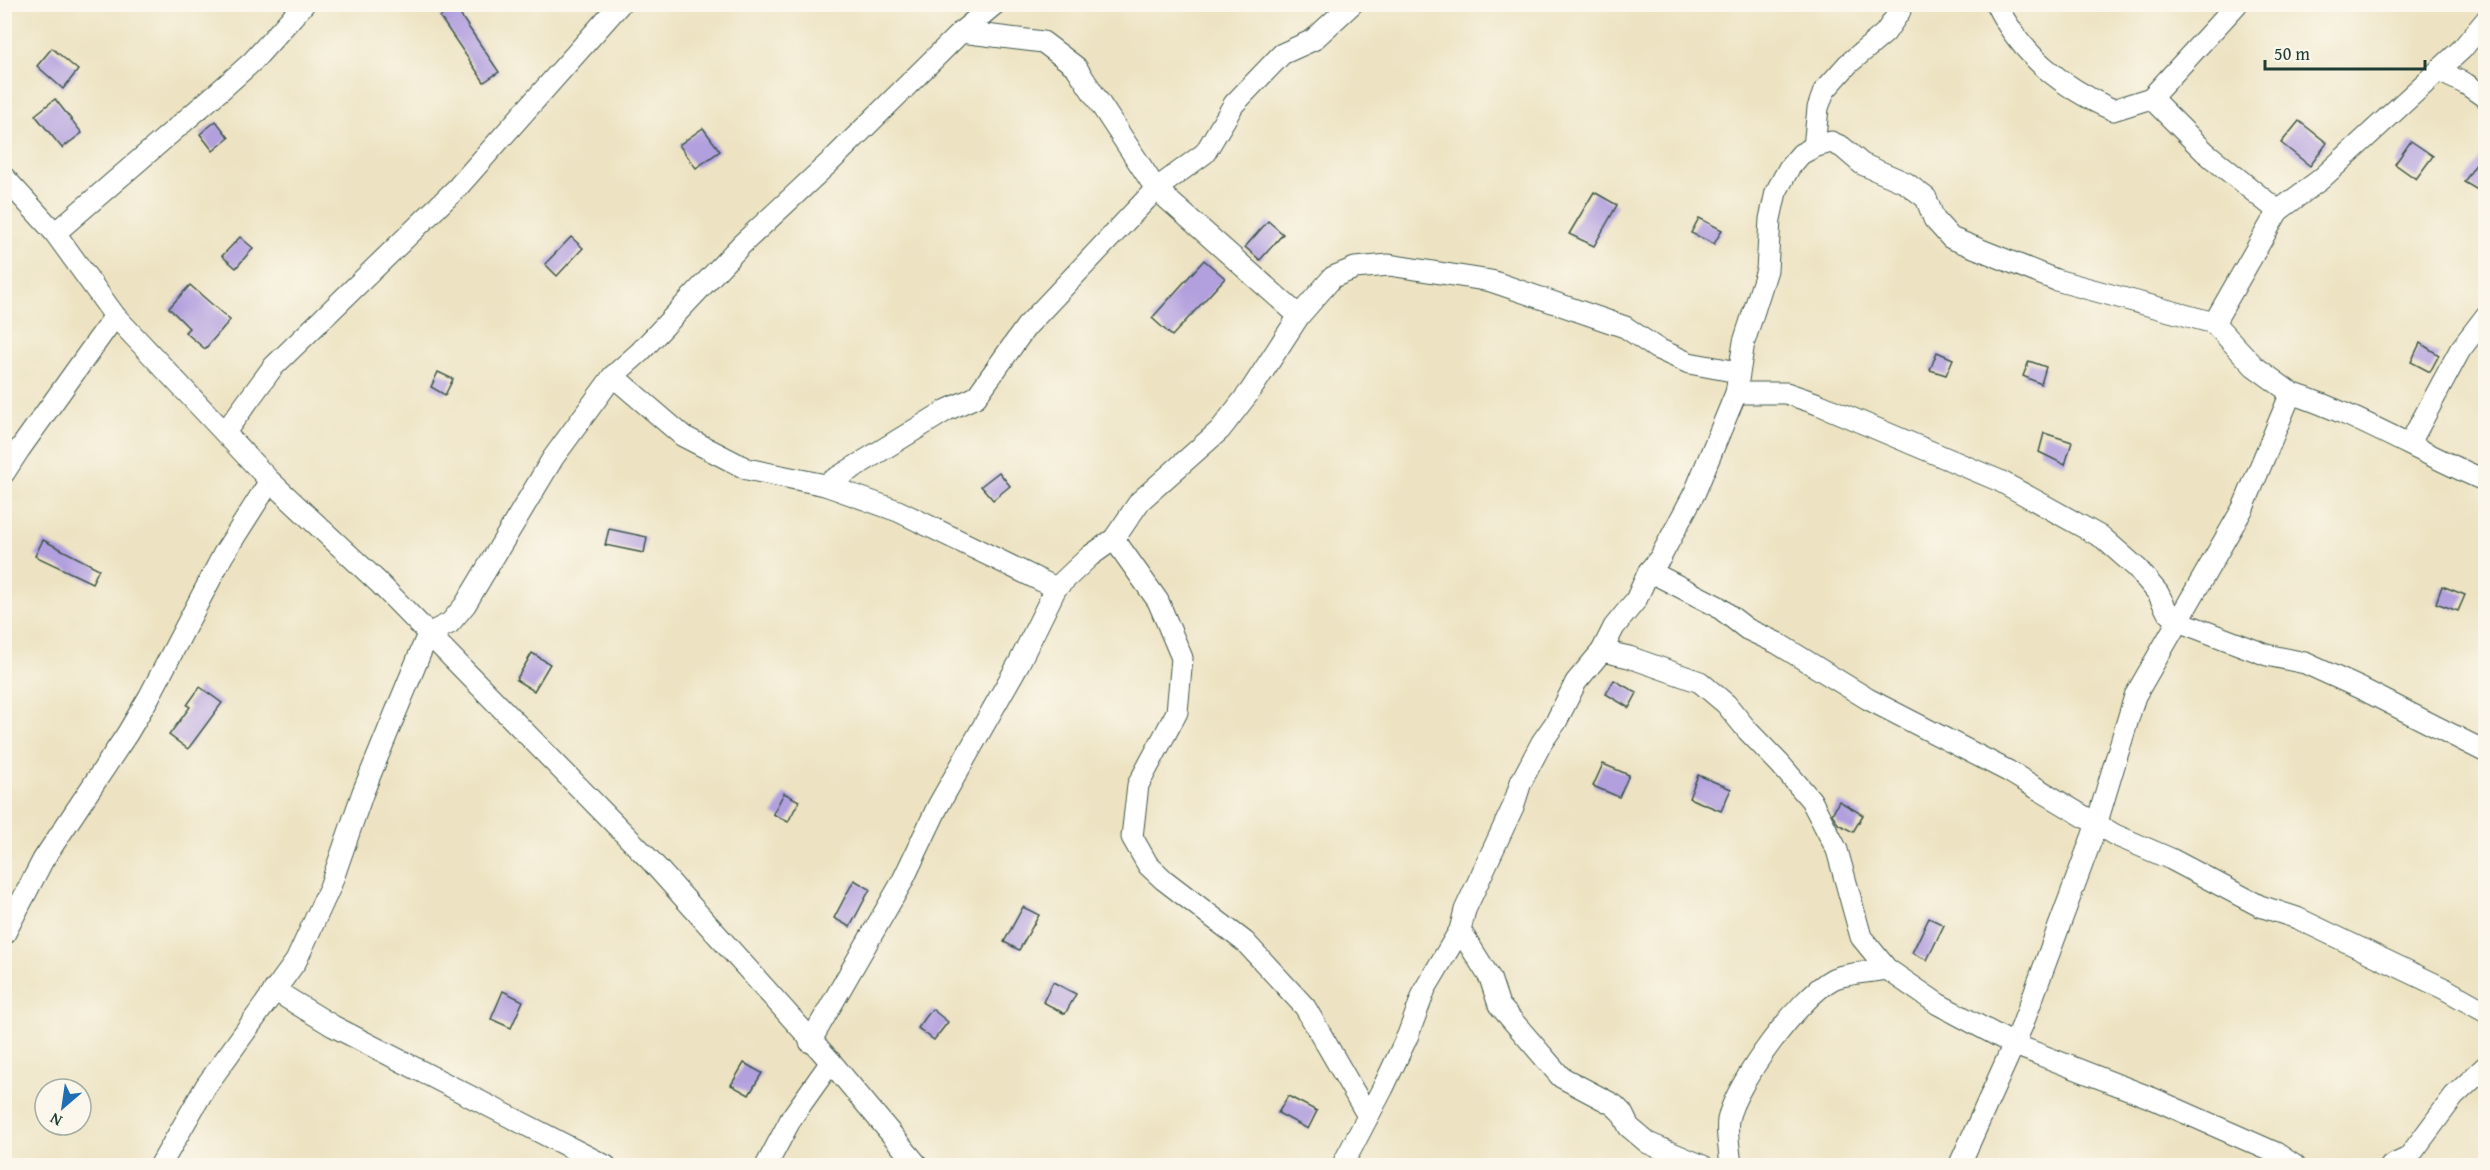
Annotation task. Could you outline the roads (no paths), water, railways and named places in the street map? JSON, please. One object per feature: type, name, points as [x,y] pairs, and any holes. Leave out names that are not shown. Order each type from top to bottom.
[{"type":"street","points":[[56,233],[253,61],[304,4]]},
{"type":"street","points":[[225,432],[273,367],[458,189],[620,4]]},
{"type":"street","points":[[160,1166],[206,1086],[296,961],[330,887],[363,792],[428,634],[450,623],[465,605],[553,458],[613,376],[640,352],[741,245],[832,160],[961,32],[995,4]]},
{"type":"street","points":[[825,485],[948,410],[976,397],[1026,327],[1156,189],[1205,153],[1234,104],[1282,54],[1313,40],[1353,4]]},
{"type":"street","points":[[1996,4],[2011,31],[2043,68],[2086,97],[2113,110],[2151,98],[2237,4]]},
{"type":"street","points":[[1814,147],[1818,108],[1824,92],[1848,64],[1885,33],[1904,7]]},
{"type":"street","points":[[2214,323],[2278,210],[2321,179],[2462,49],[2486,20]]},
{"type":"street","points":[[961,32],[1043,42],[1076,67],[1156,189],[1299,316]]},
{"type":"street","points":[[2439,71],[2466,84],[2486,98]]},
{"type":"street","points":[[2151,98],[2205,152],[2278,210]]},
{"type":"street","points":[[1342,1166],[1408,1035],[1425,989],[1460,930],[1465,910],[1513,807],[1521,782],[1576,682],[1602,651],[1614,627],[1636,600],[1649,571],[1660,558],[1695,492],[1737,393],[1738,372],[1744,342],[1767,270],[1770,219],[1776,192],[1789,168],[1801,154],[1831,142],[1842,147],[1862,164],[1906,183],[1926,198],[1934,219],[1952,238],[2056,280],[2214,323],[2253,366],[2291,393],[2343,412],[2486,481]]},
{"type":"street","points":[[4,177],[56,233],[115,316],[270,481],[378,582],[651,861],[810,1042],[831,1062],[918,1166]]},
{"type":"street","points":[[810,1042],[902,882],[938,806],[1019,663],[1056,588],[1090,556],[1114,539],[1140,501],[1220,430],[1251,390],[1299,316],[1333,277],[1355,268],[1389,265],[1491,281],[1625,327],[1656,348],[1689,363],[1738,372]]},
{"type":"street","points":[[4,473],[115,316]]},
{"type":"street","points":[[2410,443],[2460,351],[2486,316]]},
{"type":"street","points":[[613,376],[682,436],[747,469],[825,485],[898,511],[1056,588]]},
{"type":"street","points":[[1737,393],[1786,393],[1962,463],[2008,485],[2103,538],[2137,568],[2158,593],[2167,611],[2178,621],[2267,655],[2305,663],[2362,689],[2486,752]]},
{"type":"street","points":[[1959,1166],[2015,1045],[2096,823],[2135,696],[2244,508],[2291,393]]},
{"type":"street","points":[[4,936],[43,860],[127,735],[222,555],[270,481]]},
{"type":"street","points":[[1114,539],[1158,601],[1182,658],[1178,712],[1138,785],[1132,837],[1148,865],[1164,880],[1245,942],[1305,1007],[1368,1116]]},
{"type":"street","points":[[1649,571],[1717,606],[1747,629],[1777,643],[1868,699],[2008,771],[2115,835],[2171,859],[2252,902],[2297,918],[2445,989],[2486,1012]]},
{"type":"street","points":[[1602,651],[1629,657],[1700,682],[1726,704],[1780,764],[1811,800],[1837,850],[1861,937],[1887,969],[1938,1004],[2015,1045],[2154,1099],[2276,1154],[2295,1166]]},
{"type":"street","points":[[1460,930],[1490,978],[1499,1005],[1561,1077],[1614,1105],[1623,1113],[1629,1127],[1648,1143],[1703,1166]]},
{"type":"street","points":[[1731,1166],[1728,1121],[1737,1095],[1782,1026],[1811,997],[1834,979],[1887,969]]},
{"type":"street","points":[[274,990],[333,1026],[606,1166]]},
{"type":"street","points":[[766,1166],[792,1117],[831,1062]]},
{"type":"street","points":[[2391,1166],[2408,1158],[2454,1096],[2486,1066]]}]
